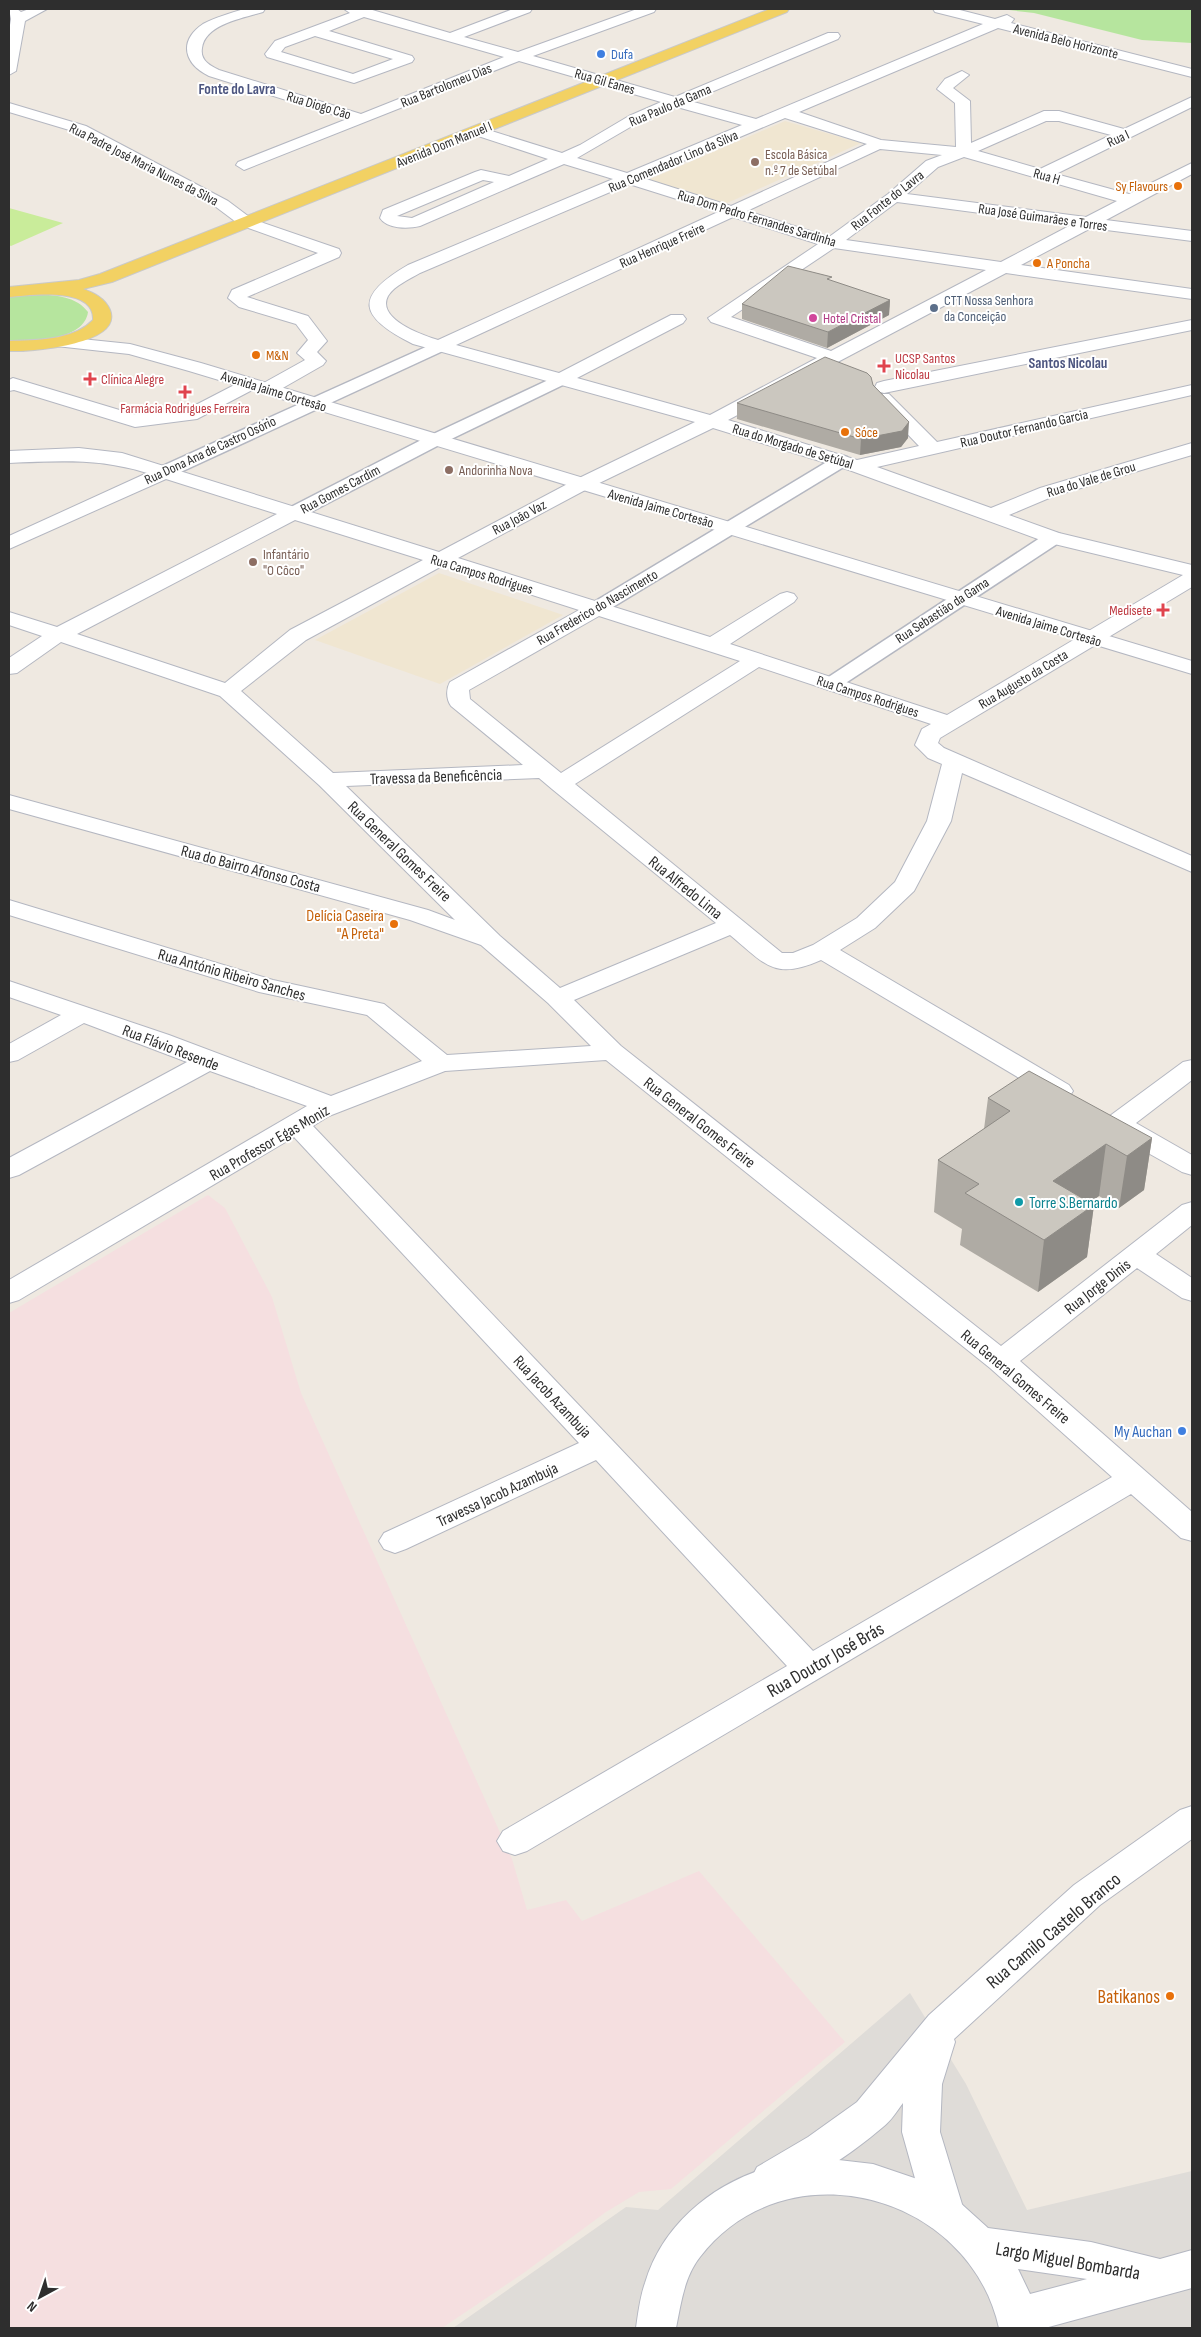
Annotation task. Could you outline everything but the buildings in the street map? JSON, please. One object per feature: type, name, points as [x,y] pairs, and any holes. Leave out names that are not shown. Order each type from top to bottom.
[{"type":"main road","name":"Avenida Dom Manuel I","points":[[33,289],[80,285],[106,278],[782,9]]},
{"type":"main road","points":[[102,316],[98,299],[99,288],[106,278]]},
{"type":"main road","points":[[9,292],[33,289],[72,292],[98,303],[102,316]]},
{"type":"main road","points":[[9,346],[62,342],[92,329],[102,316]]},
{"type":"street","points":[[11,12],[29,9]]},
{"type":"street","points":[[11,12],[40,9]]},
{"type":"street","name":"Rua Diogo Cão","points":[[258,9],[216,24],[200,34],[194,42],[196,60],[199,65],[214,73],[362,119]]},
{"type":"street","points":[[315,31],[407,59],[354,79],[272,54],[280,44],[363,12],[408,9]]},
{"type":"street","points":[[452,37],[525,9]]},
{"type":"street","name":"Rua Bartolomeu Dias","points":[[244,165],[520,56],[650,9]]},
{"type":"street","name":"Avenida Belo Horizonte","points":[[940,9],[1002,21],[1192,65]]},
{"type":"street","name":"Avenida Belo Horizonte","points":[[968,9],[1002,21],[1192,73]]},
{"type":"street","points":[[9,71],[11,12]]},
{"type":"street","name":"Rua Gil Eanes","points":[[363,12],[758,124]]},
{"type":"street","name":"Rua Comendador Lino da Silva","points":[[393,327],[381,316],[377,306],[378,295],[385,286],[397,278],[464,247],[630,179],[1002,21]]},
{"type":"street","name":"Rua Paulo da Gama","points":[[511,181],[586,148],[634,120],[833,36]]},
{"type":"street","points":[[962,75],[950,82],[944,89],[962,100],[963,152],[1044,116],[1059,116],[1126,134]]},
{"type":"street","name":"Rua I","points":[[1043,174],[1126,134],[1189,97]]},
{"type":"street","name":"Rua Padre José Maria Nunes da Silva","points":[[10,108],[65,123],[98,137],[222,204],[246,222],[333,253],[238,294],[237,298],[245,303],[302,320],[318,341],[306,353],[317,361],[259,387]]},
{"type":"street","points":[[785,113],[873,140],[876,144]]},
{"type":"street","name":"Rua Dom Pedro Fernandes Sardinha","points":[[477,131],[831,243],[1192,294]]},
{"type":"street","name":"Rua H","points":[[876,144],[963,152],[1131,200]]},
{"type":"street","name":"Rua Henrique Freire","points":[[439,346],[734,212],[874,147],[876,144]]},
{"type":"street","name":"Rua Fonte do Lavra","points":[[827,359],[717,318],[831,243],[894,197],[932,164],[963,152]]},
{"type":"street","name":"Rua João Vaz","points":[[228,691],[273,653],[298,635],[582,484],[712,421],[1192,168]]},
{"type":"street","points":[[481,175],[511,181],[414,223],[402,224],[388,218],[389,213],[481,175]]},
{"type":"street","name":"Rua José Guimarães e Torres","points":[[894,197],[1192,236]]},
{"type":"street","name":"Avenida Jaime Cortesão","points":[[102,316],[117,340],[130,349]]},
{"type":"street","name":"Rua Gomes Cardim","points":[[9,668],[56,636],[434,440],[562,379],[677,319]]},
{"type":"street","points":[[866,380],[884,387],[1192,325]]},
{"type":"street","name":"Rua do Morgado de Setúbal","points":[[393,327],[419,340],[712,421],[849,464],[1053,538],[1192,571]]},
{"type":"street","name":"Avenida Jaime Cortesão","points":[[62,342],[130,349],[1192,668]]},
{"type":"street","name":"Rua Dona Ana de Castro Osório","points":[[9,543],[439,346]]},
{"type":"street","points":[[827,359],[849,372]]},
{"type":"street","points":[[9,386],[13,384],[136,421],[190,415],[259,387]]},
{"type":"street","points":[[884,387],[880,395],[933,449]]},
{"type":"street","name":"Rua Doutor Fernando Garcia","points":[[849,464],[933,449],[1192,390]]},
{"type":"street","name":"Rua do Vale de Grou","points":[[992,515],[1047,492],[1192,449]]},
{"type":"street","name":"Rua Campos Rodrigues","points":[[9,457],[79,454],[122,459],[757,659],[950,723]]},
{"type":"street","name":"Rua Frederico do Nascimento","points":[[552,778],[459,701],[458,687],[596,609],[730,528],[849,464]]},
{"type":"street","name":"Rua Sebastião da Gama","points":[[831,684],[1053,538]]},
{"type":"street","name":"Rua Augusto da Costa","points":[[930,734],[1192,578]]},
{"type":"street","points":[[712,645],[787,598]]},
{"type":"street","points":[[9,618],[56,636],[228,691]]},
{"type":"street","points":[[552,778],[757,659]]},
{"type":"street","name":"Rua General Gomes Freire","points":[[228,691],[327,780],[491,941],[556,998],[612,1052],[1001,1361],[1192,1530]]},
{"type":"street","name":"Rua Campos Rodrigues","points":[[930,734],[926,745],[936,753],[1192,866]]},
{"type":"street","points":[[733,926],[776,960],[797,961],[822,950],[866,922],[906,886],[938,821],[954,761]]},
{"type":"street","name":"Travessa da Beneficência","points":[[327,780],[552,778]]},
{"type":"street","name":"Rua Alfredo Lima","points":[[552,778],[733,926],[556,998]]},
{"type":"street","name":"Rua do Bairro Afonso Costa","points":[[9,802],[419,915],[491,941]]},
{"type":"street","points":[[419,915],[439,909],[447,897]]},
{"type":"street","name":"Rua António Ribeiro Sanches","points":[[9,907],[268,987],[375,1009],[441,1063]]},
{"type":"street","points":[[822,950],[1117,1124],[1192,1166]]},
{"type":"street","name":"Rua Flávio Resende","points":[[9,989],[160,1041],[208,1061],[316,1114]]},
{"type":"street","points":[[9,1054],[82,1014]]},
{"type":"street","name":"Rua Professor Egas Moniz","points":[[9,1293],[316,1114],[441,1063],[612,1052]]},
{"type":"street","points":[[9,1170],[208,1061]]},
{"type":"street","points":[[1117,1124],[1192,1068]]},
{"type":"street","name":"Rua Jacob Azambuja","points":[[316,1114],[308,1135],[809,1668]]},
{"type":"street","name":"Rua Jorge Dinis","points":[[1001,1361],[1192,1211]]},
{"type":"street","points":[[1137,1255],[1192,1291]]},
{"type":"street","name":"Travessa Jacob Azambuja","points":[[395,1542],[600,1446]]},
{"type":"street","name":"Rua Doutor José Brás","points":[[516,1841],[1134,1478]]},
{"type":"street","name":"Rua Camilo Castelo Branco","points":[[752,2190],[822,2149],[871,2114],[942,2026],[1087,1896],[1192,1820]]},
{"type":"street","name":"Rua Camilo Castelo Branco","points":[[942,2026],[923,2084],[921,2132],[945,2214]]},
{"type":"street","name":"Largo Miguel Bombarda","points":[[656,2328],[661,2293],[679,2252],[690,2237],[718,2210],[752,2190],[784,2180],[817,2175],[851,2176],[884,2184],[916,2196],[945,2214],[988,2256],[1006,2286],[1018,2323],[1175,2273]]},
{"type":"street","name":"Largo Miguel Bombarda","points":[[978,2245],[1175,2273]]},
{"type":"shaded area","name":"Escola Básica n.º 7 de Setúbal","points":[[785,121],[861,143],[725,204],[648,180]]},
{"type":"shaded area","points":[[439,573],[563,615],[440,684],[315,640]]},
{"type":"shaded area","points":[[208,1195],[225,1208],[272,1297],[301,1393],[512,1859],[527,1910],[566,1900],[582,1921],[699,1871],[845,2042],[671,2189],[639,2192],[606,2212],[525,2272],[442,2328],[9,2328],[9,1313]]},
{"type":"shaded area","points":[[910,1993],[966,2084],[1027,2210],[1192,2171],[1192,2328],[453,2328],[626,2207],[658,2210]]},
{"type":"green space","points":[[1000,9],[1192,9],[1192,43],[1142,40],[1034,13]]},
{"type":"green space","points":[[9,208],[63,223],[11,246],[9,245]]},
{"type":"green space","points":[[38,294],[66,298],[78,303],[88,312],[84,322],[77,329],[56,337],[30,341],[9,341],[9,297]]},
{"type":"place","name":"Dufa","points":[[601,54]]},
{"type":"place","name":"Escola Básica n.º 7 de Setúbal","points":[[755,162]]},
{"type":"place","name":"Sy Flavours","points":[[1178,186]]},
{"type":"place","name":"A Poncha","points":[[1037,263]]},
{"type":"place","name":"CTT Nossa Senhora da Conceição","points":[[934,308]]},
{"type":"place","name":"Hotel Cristal","points":[[813,318]]},
{"type":"place","name":"M&N","points":[[256,355]]},
{"type":"place","name":"UCSP Santos Nicolau","points":[[884,366]]},
{"type":"place","name":"Clínica Alegre","points":[[90,379]]},
{"type":"place","name":"Farmácia Rodrigues Ferreira","points":[[185,392]]},
{"type":"place","name":"Sóce","points":[[845,432]]},
{"type":"place","name":"Andorinha Nova","points":[[449,470]]},
{"type":"place","name":"Infantário \"O Côco\"","points":[[253,562]]},
{"type":"place","name":"Medisete","points":[[1163,610]]},
{"type":"place","name":"Delícia Caseira \"A Preta\"","points":[[394,924]]},
{"type":"place","name":"Torre S.Bernardo","points":[[1019,1202]]},
{"type":"place","name":"My Auchan","points":[[1182,1431]]},
{"type":"place","name":"Batikanos","points":[[1170,1996]]},
{"type":"district","name":"Fonte do Lavra","points":[[237,89]]},
{"type":"district","name":"Santos Nicolau","points":[[1068,363]]}]
